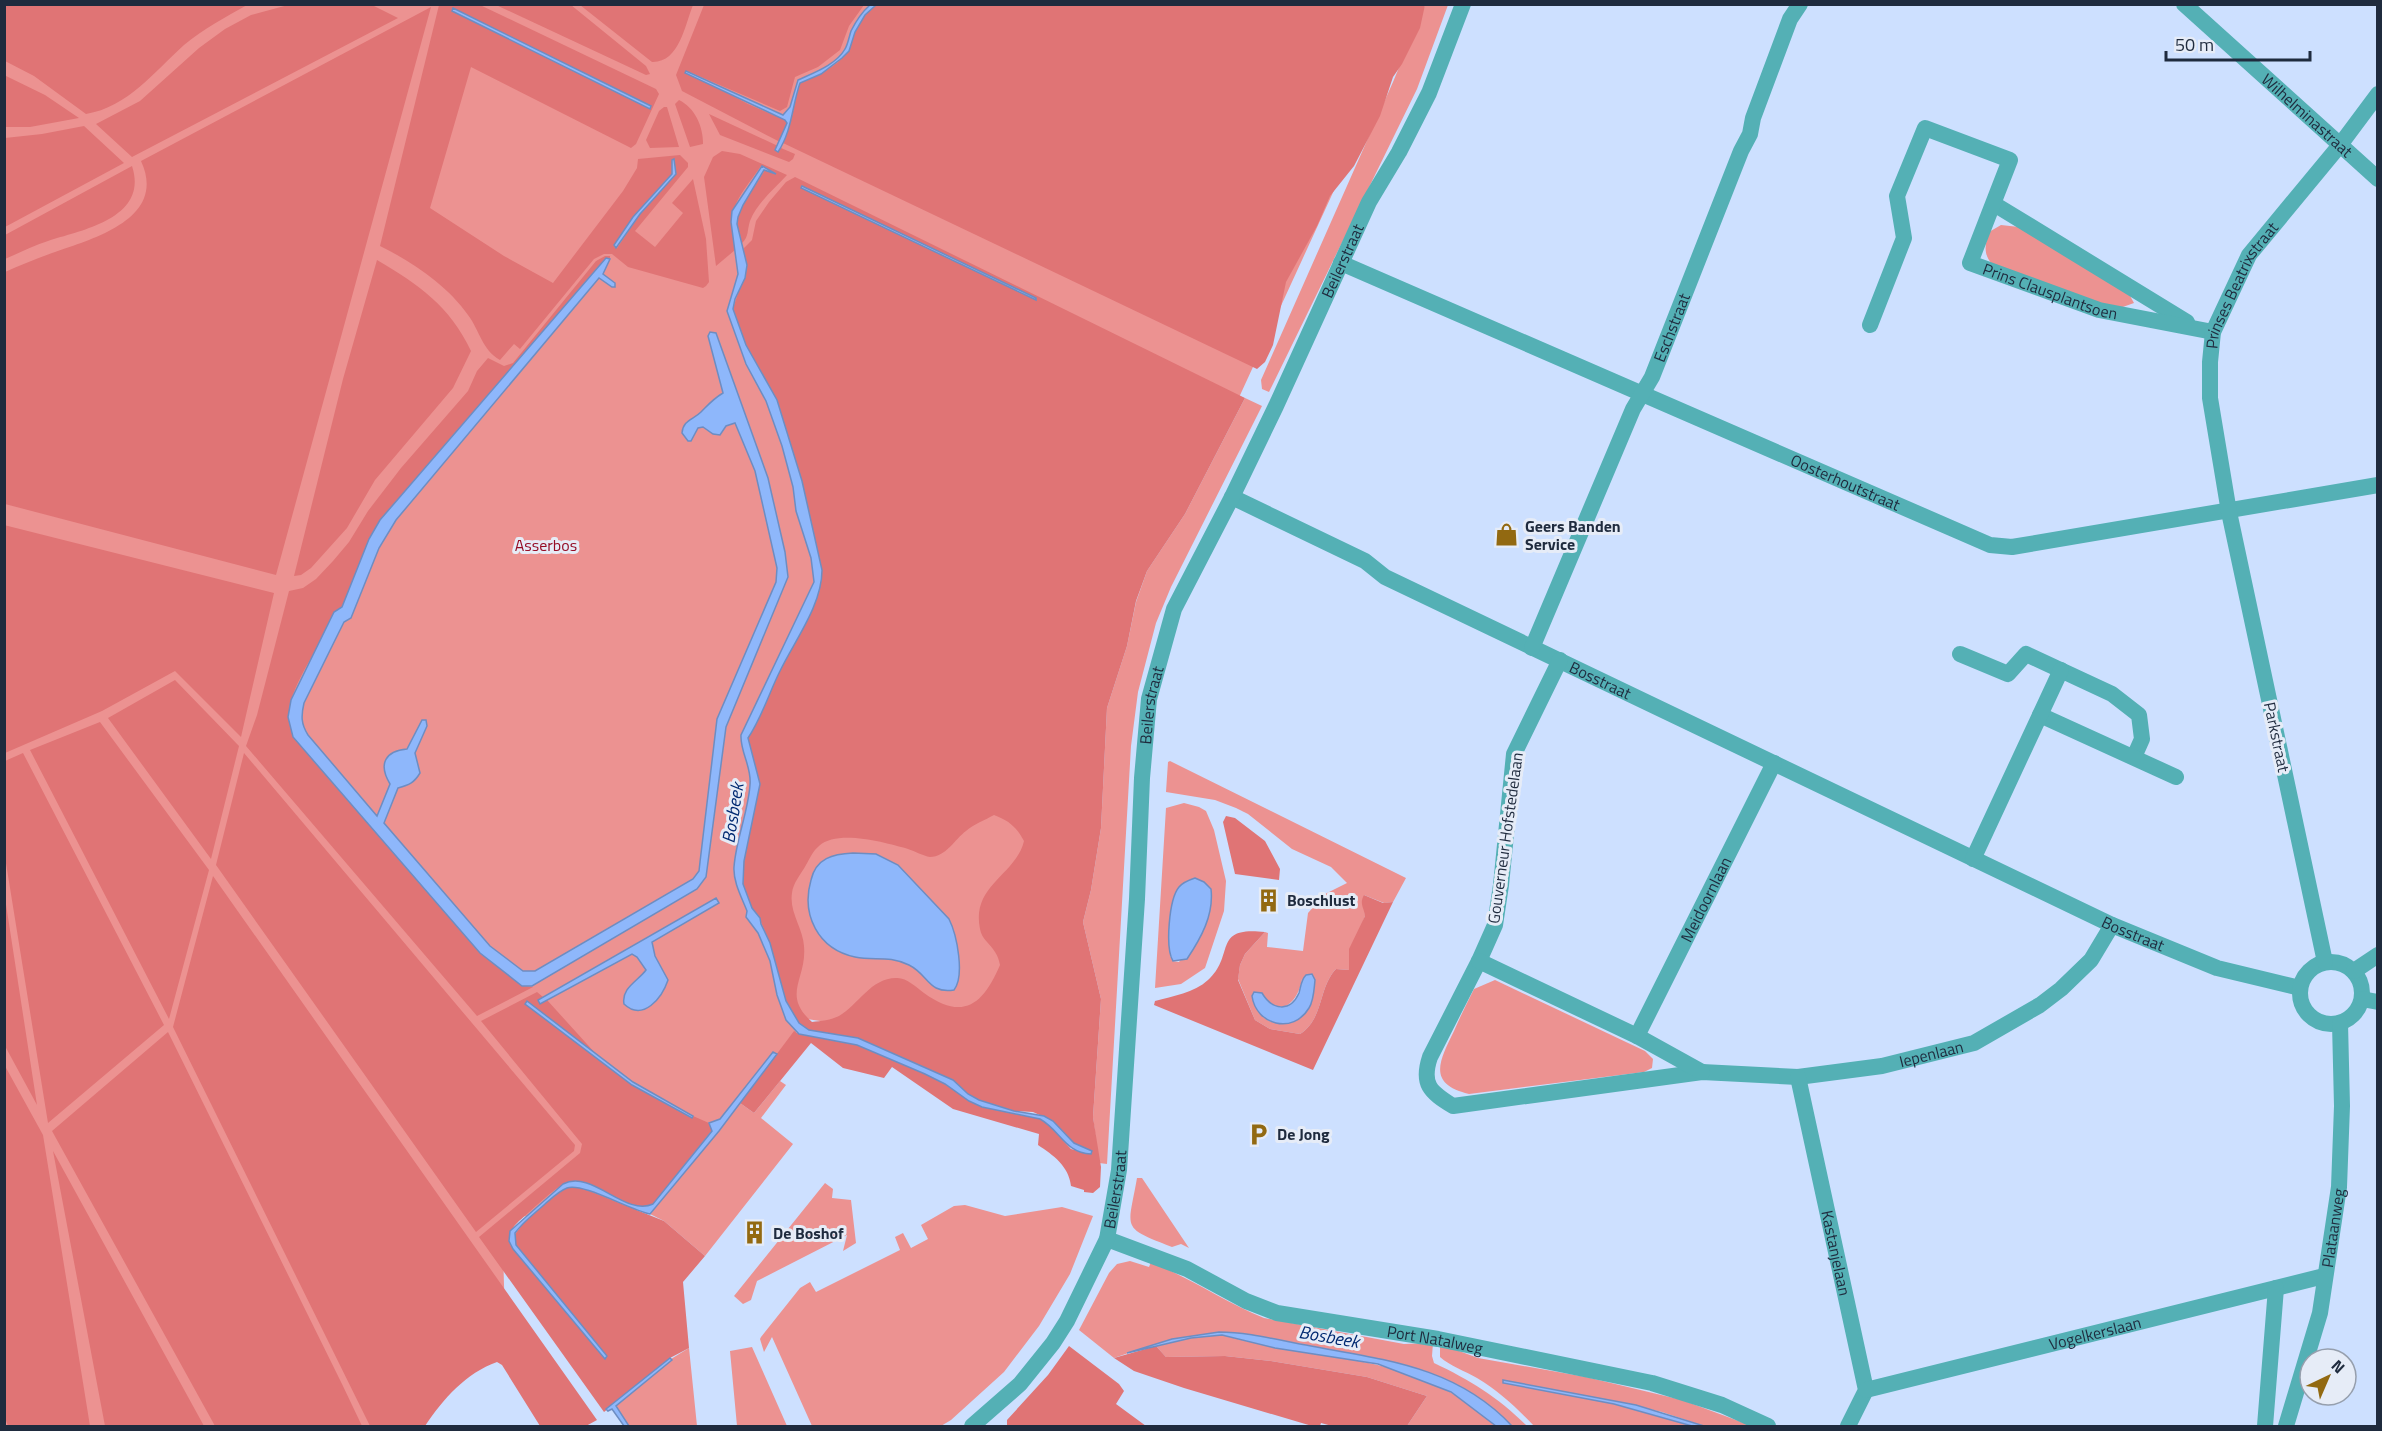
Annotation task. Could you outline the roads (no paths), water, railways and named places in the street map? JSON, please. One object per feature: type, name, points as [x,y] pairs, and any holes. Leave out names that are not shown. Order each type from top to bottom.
[{"type":"street","name":"Beilerstraat","points":[[972,1426],[1020,1384],[1053,1343],[1067,1321],[1107,1239],[1119,1170],[1137,899],[1142,778],[1149,699],[1174,609],[1232,497],[1369,202],[1399,152],[1429,93],[1463,4]]},
{"type":"street","name":"Eschstraat","points":[[1532,648],[1633,409],[1652,377],[1741,151],[1750,134],[1753,118],[1791,19],[1800,4]]},
{"type":"street","name":"Wilhelminastraat","points":[[2184,4],[2378,179]]},
{"type":"street","name":"Prinses Beatrixstraat","points":[[2229,512],[2210,398],[2212,332],[2249,255],[2340,145],[2378,94]]},
{"type":"street","name":"Prins Clausplantsoen","points":[[1869,325],[1904,238],[1897,196],[1925,128],[2010,160],[1970,263],[2099,310],[2212,332]]},
{"type":"street","name":"Prins Clausplantsoen","points":[[1994,204],[2196,328]]},
{"type":"street","name":"Oosterhoutstraat","points":[[1341,263],[1990,545],[2012,547],[2378,486]]},
{"type":"street","name":"Bosstraat","points":[[1232,497],[1365,561],[1385,577],[2112,926],[2217,968],[2300,988]]},
{"type":"street","name":"Parkstraat","points":[[2229,512],[2325,962]]},
{"type":"street","points":[[1960,654],[2008,674],[2026,654],[2112,694],[2139,715],[2142,739],[2134,757]]},
{"type":"street","name":"Gouverneur Hofstedelaan","points":[[1453,1106],[1438,1097],[1430,1087],[1425,1073],[1430,1057],[1495,925],[1514,754],[1560,660]]},
{"type":"street","points":[[1973,859],[2061,670]]},
{"type":"street","points":[[2040,715],[2176,777]]},
{"type":"street","name":"Meidoornlaan","points":[[1637,1036],[1774,763]]},
{"type":"street","name":"Iepenlaan","points":[[1453,1106],[1702,1072],[1798,1077],[1882,1066],[1974,1043],[2032,1010],[2061,988],[2091,960],[2112,926]]},
{"type":"street","points":[[2354,971],[2378,955]]},
{"type":"street","name":"Iepenlaan","points":[[1479,961],[1637,1036],[1702,1072]]},
{"type":"street","points":[[2325,962],[2340,963],[2354,971],[2370,1001],[2352,1017],[2340,1023],[2326,1024],[2313,1019],[2301,1002],[2300,988],[2308,971],[2325,962]]},
{"type":"street","name":"Plataanweg","points":[[2286,1426],[2320,1313],[2339,1187],[2342,1106],[2340,1023]]},
{"type":"street","name":"Kastanjelaan","points":[[1798,1077],[1866,1390]]},
{"type":"street","name":"Port Natalweg","points":[[1107,1239],[1187,1269],[1246,1301],[1277,1313],[1438,1340],[1652,1383],[1722,1405],[1768,1426]]},
{"type":"street","name":"Vogelkerslaan","points":[[1866,1390],[2324,1276]]},
{"type":"street","points":[[2265,1426],[2276,1288]]},
{"type":"street","points":[[1848,1426],[1866,1390]]},
{"type":"water","points":[[870,5],[876,5],[865,15],[855,32],[849,51],[821,74],[800,83],[789,127],[778,152],[775,150],[787,123],[785,120],[685,73],[686,71],[783,115],[790,107],[798,80],[824,68],[841,55],[855,24]]},
{"type":"water","points":[[453,8],[651,106],[650,109],[452,11]]},
{"type":"water","points":[[674,159],[676,174],[640,214],[616,248],[614,245],[633,217],[672,174],[672,160]]},
{"type":"water","points":[[762,166],[776,174],[764,170],[738,217],[737,224],[747,265],[745,278],[733,309],[746,345],[777,400],[802,481],[822,570],[818,596],[813,609],[748,738],[760,784],[744,861],[743,884],[752,908],[760,918],[770,943],[786,1001],[799,1023],[809,1030],[858,1038],[953,1080],[968,1094],[979,1100],[1014,1111],[1044,1116],[1053,1121],[1074,1143],[1092,1151],[1091,1154],[1075,1150],[1040,1119],[982,1107],[925,1074],[857,1045],[799,1034],[786,1020],[777,995],[770,961],[758,933],[746,917],[747,911],[734,873],[735,857],[750,785],[741,735],[814,582],[811,558],[796,511],[793,487],[782,446],[766,401],[746,364],[727,311],[738,274],[731,222],[732,211]]},
{"type":"water","points":[[802,186],[1036,298],[1036,300],[801,188]]},
{"type":"water","points":[[606,258],[610,259],[603,274],[615,283],[615,287],[599,278],[396,520],[379,548],[351,618],[344,622],[304,703],[302,712],[302,720],[308,735],[377,816],[390,784],[384,770],[386,760],[393,752],[407,749],[422,720],[426,720],[427,726],[415,753],[420,773],[411,783],[398,788],[384,823],[490,946],[523,971],[535,971],[693,879],[699,871],[717,719],[776,582],[777,568],[755,471],[735,423],[726,426],[720,435],[713,434],[703,427],[698,428],[691,441],[688,441],[682,433],[686,423],[723,393],[708,336],[710,332],[716,333],[768,478],[785,552],[788,577],[726,727],[706,877],[697,889],[532,986],[522,986],[480,953],[293,737],[288,717],[291,700],[334,612],[342,607],[369,539],[380,520]]},
{"type":"water","points":[[853,853],[876,854],[898,865],[949,919],[955,935],[959,966],[959,975],[954,990],[939,989],[916,969],[901,962],[855,957],[842,953],[831,947],[815,929],[808,906],[813,873],[821,862],[832,856]]},
{"type":"water","points":[[1195,878],[1204,882],[1211,889],[1208,917],[1202,934],[1187,959],[1173,961],[1169,935],[1173,902],[1181,885]]},
{"type":"water","points":[[716,898],[719,903],[652,942],[655,956],[668,980],[661,994],[651,1006],[638,1010],[631,1009],[624,1004],[625,993],[646,970],[632,954],[540,1004],[538,1000]]},
{"type":"water","points":[[1312,974],[1315,980],[1314,994],[1311,1005],[1302,1016],[1294,1022],[1285,1024],[1268,1020],[1260,1014],[1252,996],[1254,992],[1262,993],[1276,1006],[1286,1006],[1291,1004],[1299,993],[1304,977]]},
{"type":"water","points":[[527,1001],[633,1082],[693,1116],[692,1118],[632,1085],[525,1004]]},
{"type":"water","points":[[773,1052],[777,1054],[719,1131],[650,1214],[574,1187],[567,1188],[550,1199],[515,1233],[516,1245],[607,1356],[605,1359],[513,1249],[509,1241],[510,1231],[563,1184],[574,1181],[597,1187],[631,1204],[642,1206],[653,1204],[712,1131],[709,1123],[720,1119]]},
{"type":"water","points":[[1219,1332],[1265,1337],[1366,1356],[1419,1369],[1444,1378],[1468,1391],[1491,1406],[1512,1426],[1496,1426],[1451,1392],[1378,1364],[1275,1348],[1222,1335],[1191,1338],[1127,1353],[1172,1339]]},
{"type":"water","points":[[670,1358],[672,1360],[616,1406],[629,1426],[624,1426],[612,1409],[608,1411],[606,1409]]},
{"type":"water","points":[[1503,1380],[1636,1405],[1704,1426],[1692,1426],[1614,1404],[1503,1383]]},
{"type":"place","name":"Geers Banden Service","points":[[1507,535]]},
{"type":"place","name":"Boschlust","points":[[1269,900]]},
{"type":"place","name":"De Jong","points":[[1259,1134]]},
{"type":"place","name":"De Boshof","points":[[755,1233]]},
{"type":"park label","name":"Asserbos","points":[[546,545]]},
{"type":"water label","name":"Bosbeek","points":[[733,813]]},
{"type":"water label","name":"Bosbeek","points":[[1329,1337]]}]
